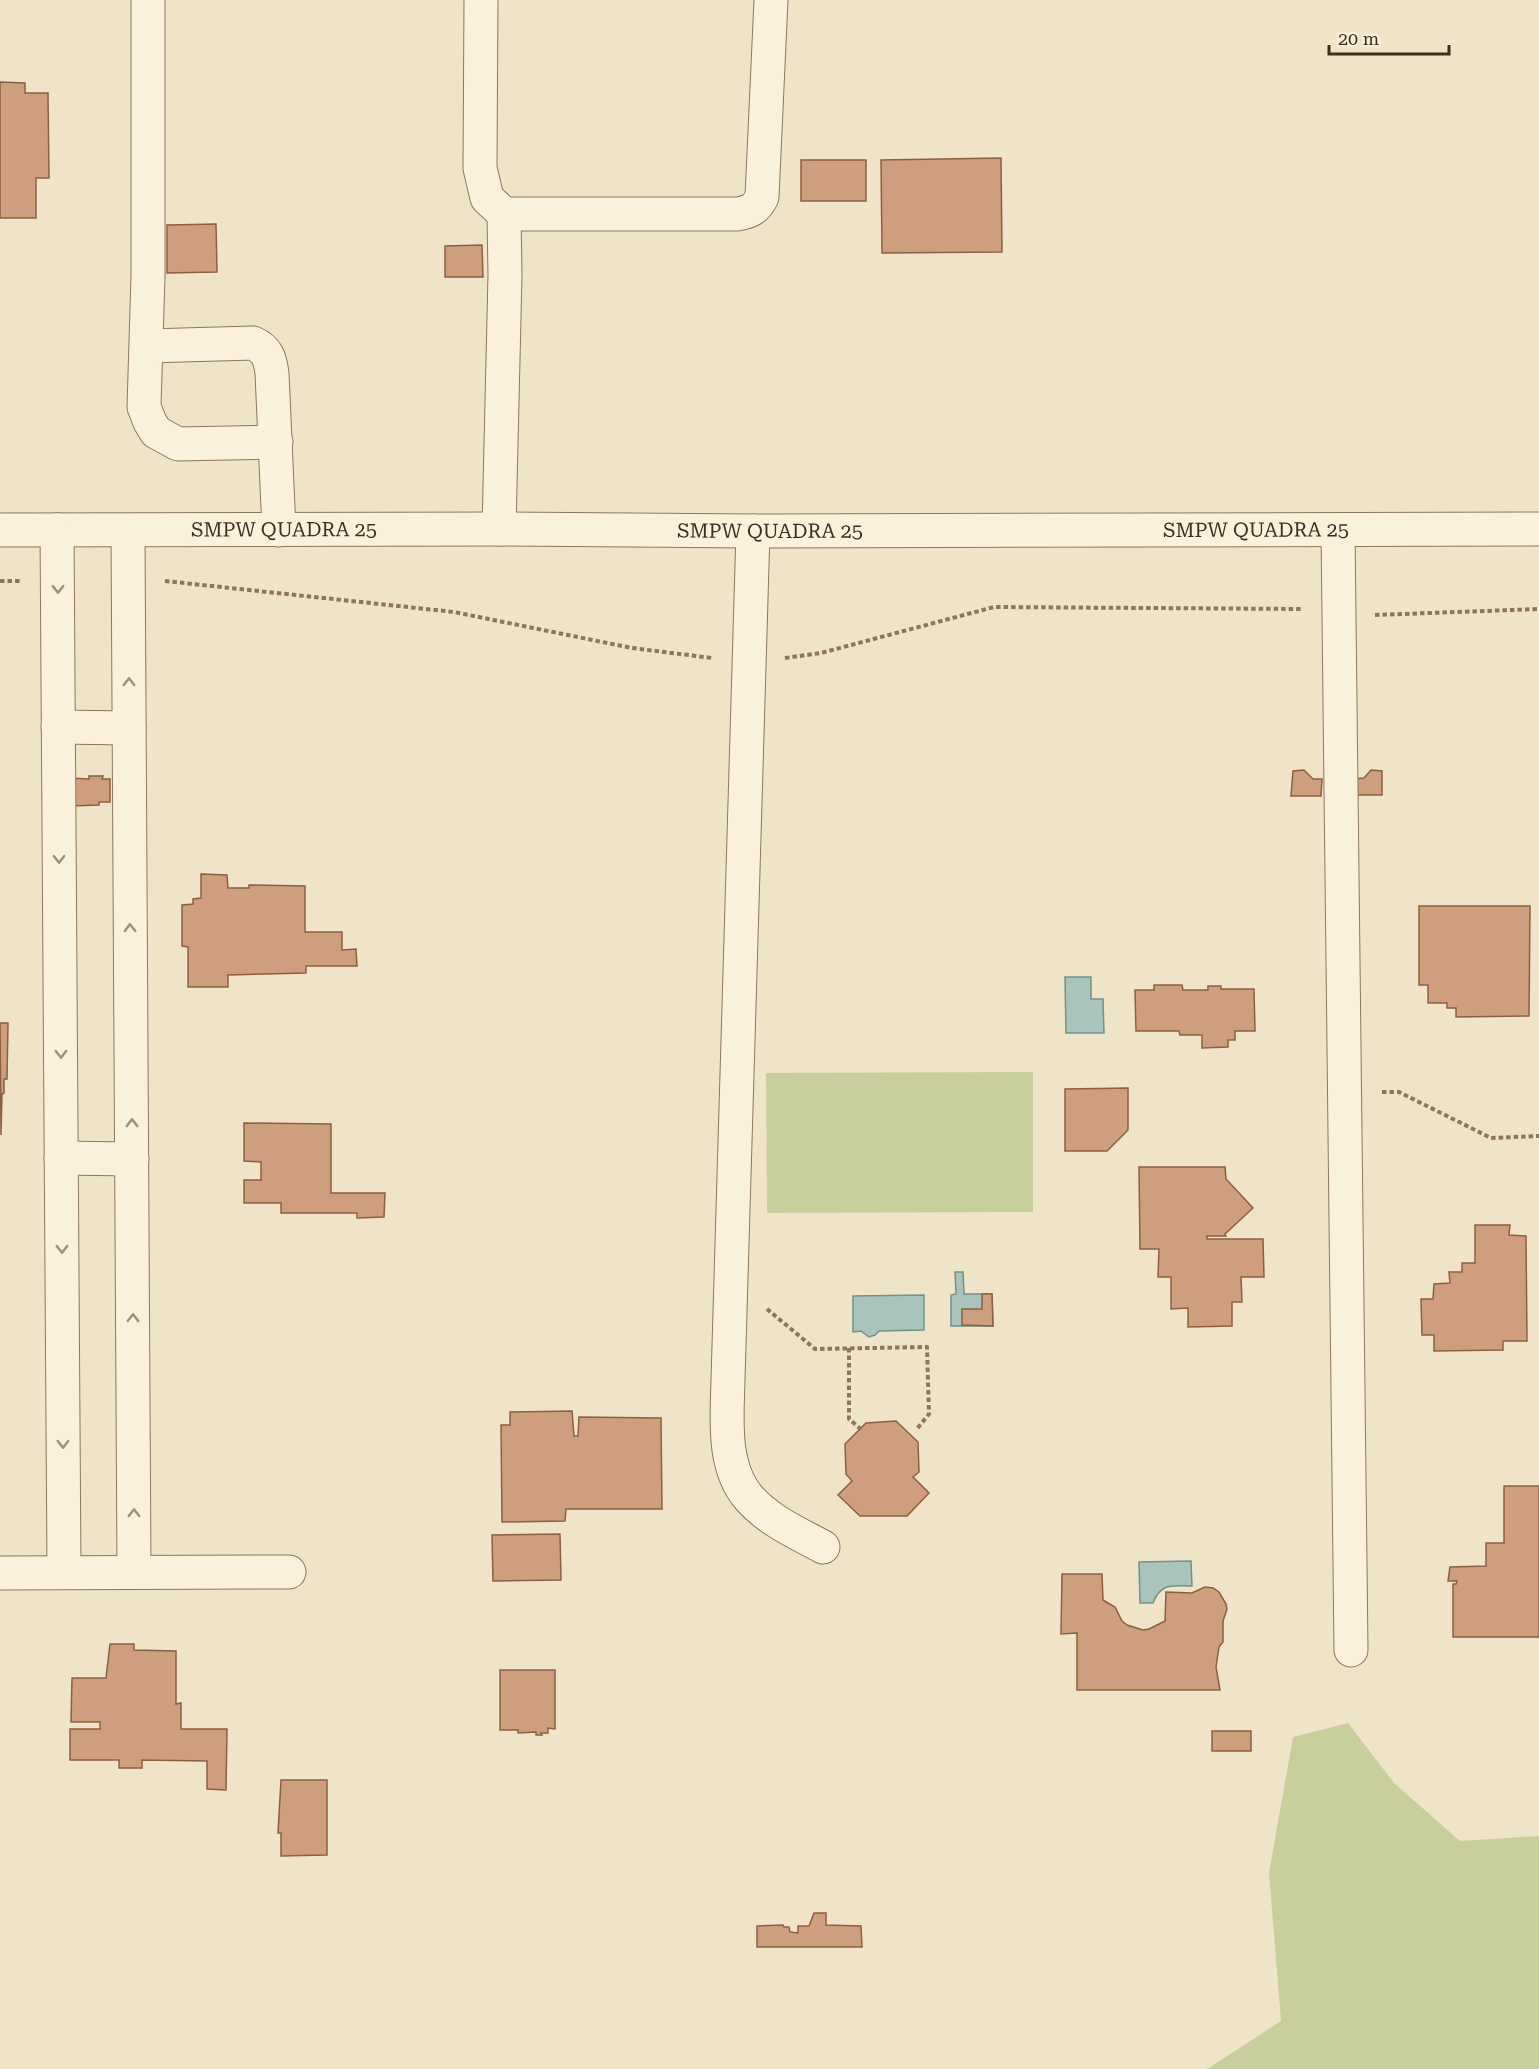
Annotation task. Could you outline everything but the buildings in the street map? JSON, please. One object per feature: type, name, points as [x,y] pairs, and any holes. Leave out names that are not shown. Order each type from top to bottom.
[{"type":"street","points":[[148,0],[147,346],[144,407],[156,432],[178,444],[276,442]]},
{"type":"street","points":[[481,0],[480,168],[487,198],[504,214],[737,214],[749,212],[758,207],[762,197],[771,0]]},
{"type":"street","points":[[500,529],[504,214]]},
{"type":"street","points":[[147,346],[253,343],[266,351],[270,359],[279,530]]},
{"type":"street","name":"SMPW QUADRA 25","points":[[0,530],[1539,529]]},
{"type":"street","points":[[57,530],[64,1572]]},
{"type":"street","points":[[1338,530],[1352,1650]]},
{"type":"street","points":[[128,531],[134,1572]]},
{"type":"street","points":[[753,531],[727,1416],[730,1457],[738,1480],[748,1497],[784,1526],[823,1546]]},
{"type":"street","points":[[58,727],[129,728]]},
{"type":"street","points":[[62,1158],[132,1159]]},
{"type":"street","points":[[0,1573],[289,1572]]},
{"type":"path","points":[[128,577],[454,612],[633,648],[750,662],[821,653],[994,607],[1312,609],[1340,616],[1539,609]]},
{"type":"path","points":[[0,581],[58,580]]},
{"type":"path","points":[[1346,1090],[1399,1092],[1491,1138],[1539,1136]]},
{"type":"path","points":[[731,1279],[815,1349],[927,1347],[929,1414],[916,1430]]},
{"type":"path","points":[[849,1348],[849,1419],[863,1431]]},
{"type":"green space","points":[[1033,1072],[1033,1212],[767,1213],[766,1073]]},
{"type":"green space","points":[[1348,1723],[1394,1783],[1460,1841],[1539,1836],[1539,2069],[1207,2069],[1281,2021],[1269,1873],[1293,1737]]},
{"type":"water","points":[[1065,977],[1091,977],[1091,999],[1103,999],[1104,1033],[1066,1033]]},
{"type":"water","points":[[955,1272],[963,1272],[964,1294],[992,1294],[993,1326],[951,1326],[951,1295],[956,1294]]},
{"type":"water","points":[[924,1295],[924,1330],[879,1331],[869,1337],[861,1331],[853,1332],[853,1296]]},
{"type":"water","points":[[1191,1561],[1192,1586],[1164,1588],[1153,1603],[1140,1603],[1139,1562]]}]
